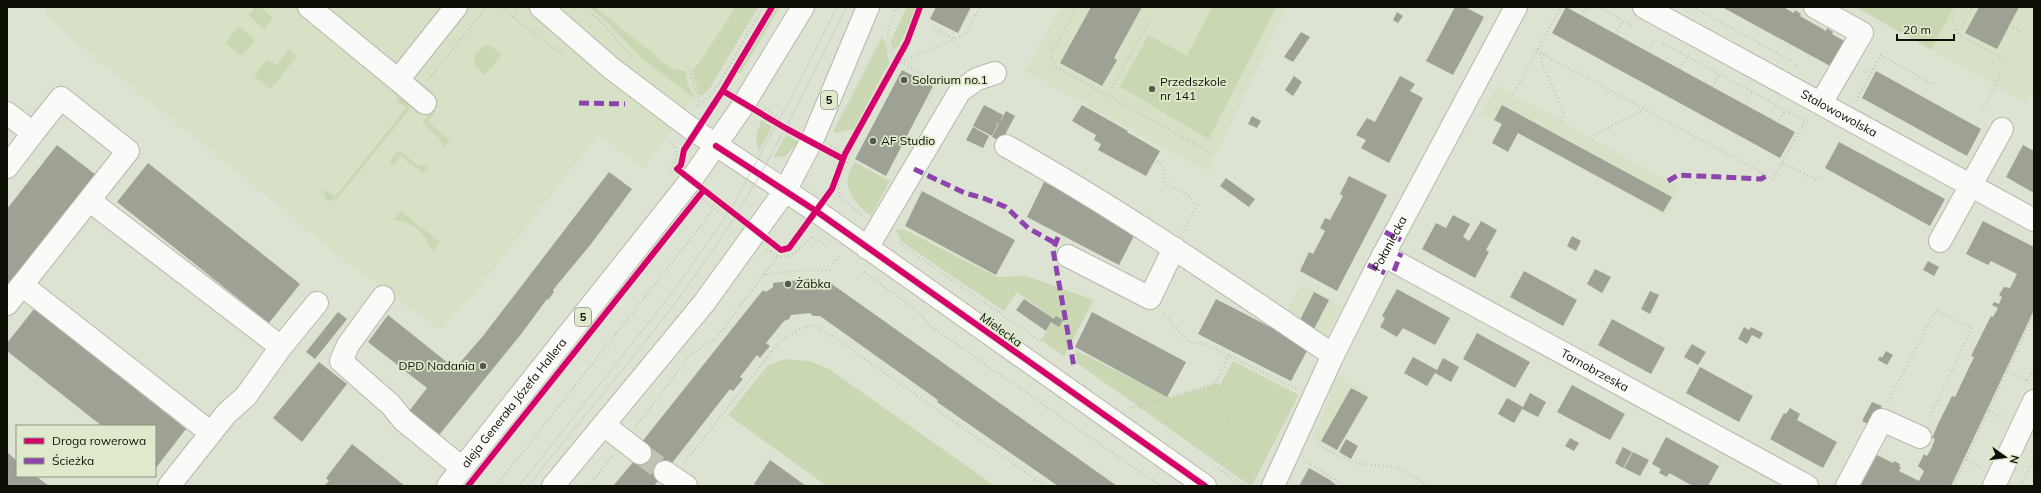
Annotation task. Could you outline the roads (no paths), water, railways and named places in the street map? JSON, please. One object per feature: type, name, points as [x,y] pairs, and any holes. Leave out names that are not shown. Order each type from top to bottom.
[{"type":"street","points":[[309,7],[398,80],[429,93]]},
{"type":"street","points":[[398,80],[456,7]]},
{"type":"street","name":"aleja Generała Józefa Hallera","points":[[448,486],[695,192],[716,146],[754,106],[803,7]]},
{"type":"street","name":"5","points":[[553,486],[704,303],[820,143],[868,7]]},
{"type":"street","name":"Połaniecka","points":[[1273,486],[1333,355],[1383,255],[1516,7]]},
{"type":"street","name":"Stalowowolska","points":[[1644,7],[2034,220]]},
{"type":"street","points":[[1816,7],[1862,33],[1822,103]]},
{"type":"street","name":"Mielecka","points":[[531,10],[696,132],[816,211],[1205,486]]},
{"type":"street","points":[[867,248],[960,91],[977,79],[995,73]]},
{"type":"street","points":[[7,167],[61,98],[128,150],[90,201],[7,304]]},
{"type":"street","points":[[7,113],[33,133]]},
{"type":"street","points":[[1940,241],[2002,129]]},
{"type":"street","points":[[1006,146],[1051,171],[1174,248],[1333,355]]},
{"type":"street","points":[[90,201],[281,347]]},
{"type":"street","points":[[1068,256],[1150,298],[1174,248]]},
{"type":"street","name":"Tarnobrzeska","points":[[1383,255],[1807,486]]},
{"type":"street","points":[[22,285],[211,433]]},
{"type":"street","points":[[383,297],[348,345],[341,361],[391,405],[403,420],[462,468]]},
{"type":"street","points":[[169,486],[226,414],[246,396],[281,347],[317,302]]},
{"type":"street","points":[[1990,478],[2032,399]]},
{"type":"street","points":[[1847,486],[1882,420],[1920,438]]},
{"type":"street","points":[[604,425],[632,447]]},
{"type":"tunnel","points":[[640,453],[665,472]]},
{"type":"tram line","points":[[519,486],[665,302],[718,228],[733,205],[793,94],[837,7]]},
{"type":"tram line","points":[[528,486],[628,364],[676,302],[721,238],[756,182],[772,153],[846,7]]},
{"type":"place","name":"Solarium no.1","points":[[904,80]]},
{"type":"place","name":"Przedszkole nr 141","points":[[1152,89]]},
{"type":"place","name":"AF Studio","points":[[873,141]]},
{"type":"place","name":"Żabka","points":[[788,284]]},
{"type":"place","name":"DPD Nadania","points":[[483,366]]}]
